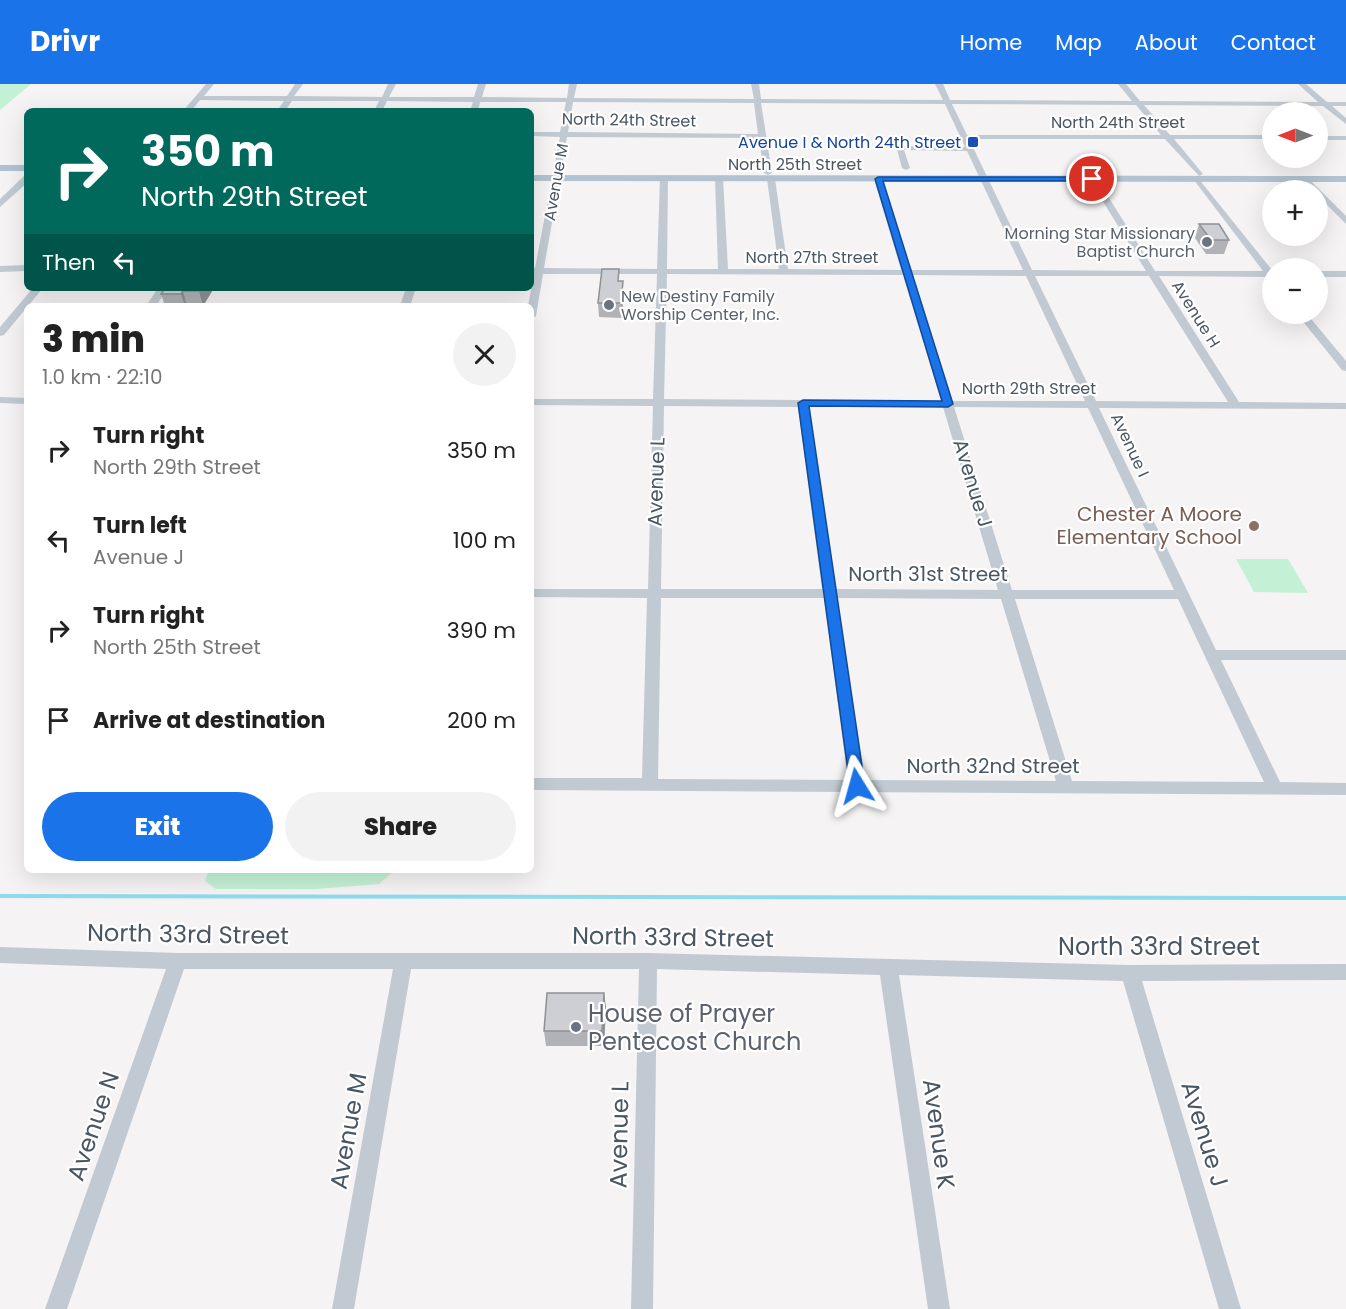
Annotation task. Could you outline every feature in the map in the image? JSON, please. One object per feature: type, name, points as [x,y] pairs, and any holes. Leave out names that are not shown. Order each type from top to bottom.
[{"type":"main road","points":[[0,168],[24,168]]},
{"type":"main road","name":"North 25th Street","points":[[534,172],[664,178],[770,176],[878,179],[983,176],[1092,179],[1198,177],[1307,179],[1346,177]]},
{"type":"main road","points":[[0,175],[24,177]]},
{"type":"main road","name":"North 25th Street","points":[[534,178],[556,175],[1346,177]]},
{"type":"main road","points":[[680,178],[770,176]]},
{"type":"street","points":[[190,108],[210,84]]},
{"type":"street","points":[[283,108],[299,84]]},
{"type":"street","points":[[380,108],[392,84]]},
{"type":"street","points":[[475,108],[482,84]]},
{"type":"street","name":"Avenue M","points":[[534,289],[573,84]]},
{"type":"street","points":[[755,84],[784,272]]},
{"type":"street","name":"Avenue I","points":[[939,84],[1275,789]]},
{"type":"street","points":[[1122,84],[1167,137],[1262,261]]},
{"type":"street","points":[[1302,84],[1322,102]]},
{"type":"street","points":[[198,98],[1262,104]]},
{"type":"street","points":[[1328,104],[1346,104]]},
{"type":"street","points":[[1328,107],[1346,122]]},
{"type":"street","name":"North 24th Street","points":[[534,134],[763,136]]},
{"type":"street","points":[[896,137],[906,168]]},
{"type":"street","name":"North 24th Street","points":[[965,137],[1262,137]]},
{"type":"street","points":[[1328,138],[1346,138]]},
{"type":"street","points":[[900,148],[971,149]]},
{"type":"street","name":"Avenue L","points":[[650,785],[664,178]]},
{"type":"street","points":[[719,178],[723,271]]},
{"type":"street","name":"Avenue J","points":[[878,179],[1066,788]]},
{"type":"street","name":"Avenue H","points":[[1092,179],[1235,405]]},
{"type":"street","points":[[1307,179],[1346,221]]},
{"type":"street","points":[[0,204],[24,180]]},
{"type":"street","points":[[0,269],[24,268]]},
{"type":"street","name":"North 27th Street","points":[[536,271],[1262,274]]},
{"type":"street","points":[[1328,274],[1346,274]]},
{"type":"street","points":[[25,303],[35,291]]},
{"type":"street","points":[[0,333],[24,305]]},
{"type":"street","points":[[1310,324],[1346,368]]},
{"type":"street","points":[[0,400],[24,400]]},
{"type":"street","name":"North 29th Street","points":[[534,402],[1346,406]]},
{"type":"street","points":[[803,403],[857,786]]},
{"type":"street","name":"North 31st Street","points":[[534,592],[1181,595]]},
{"type":"street","points":[[1213,655],[1346,655]]},
{"type":"street","name":"North 32nd Street","points":[[534,784],[1346,789]]},
{"type":"street","name":"North 33rd Street","points":[[0,954],[178,961],[648,961],[1130,973],[1346,972]]},
{"type":"street","name":"Avenue N","points":[[56,1309],[178,961]]},
{"type":"street","name":"Avenue L","points":[[642,1309],[648,961]]},
{"type":"street","name":"Avenue M","points":[[343,1309],[403,962]]},
{"type":"street","name":"Avenue K","points":[[888,967],[939,1309]]},
{"type":"street","name":"Avenue J","points":[[1130,973],[1230,1309]]},
{"type":"green space","points":[[0,84],[31,84],[0,110]]},
{"type":"green space","points":[[1236,559],[1288,559],[1308,593],[1254,592]]},
{"type":"green space","points":[[208,873],[392,873],[379,884],[316,889],[216,889],[205,881]]},
{"type":"building","points":[[1199,224],[1219,224],[1229,240],[1211,240]]},
{"type":"building","points":[[602,269],[619,269],[618,281],[623,281],[621,303],[598,303]]},
{"type":"building","points":[[163,291],[183,291],[181,294],[161,294]]},
{"type":"building","points":[[547,993],[604,993],[602,1031],[544,1031]]},
{"type":"waterway","points":[[0,896],[1346,898]]},
{"type":"place","name":"Avenue I & North 24th Street","points":[[973,142]]},
{"type":"place","name":"Morning Star Missionary Baptist Church","points":[[1207,242]]},
{"type":"place","name":"New Destiny Family Worship Center, Inc.","points":[[609,305]]},
{"type":"place","name":"Chester A Moore Elementary School","points":[[1254,526]]},
{"type":"place","name":"House of Prayer Pentecost Church","points":[[576,1027]]},
{"type":"route","points":[[857,786],[803,403],[948,404],[905,272],[878,179],[1092,179]]}]
